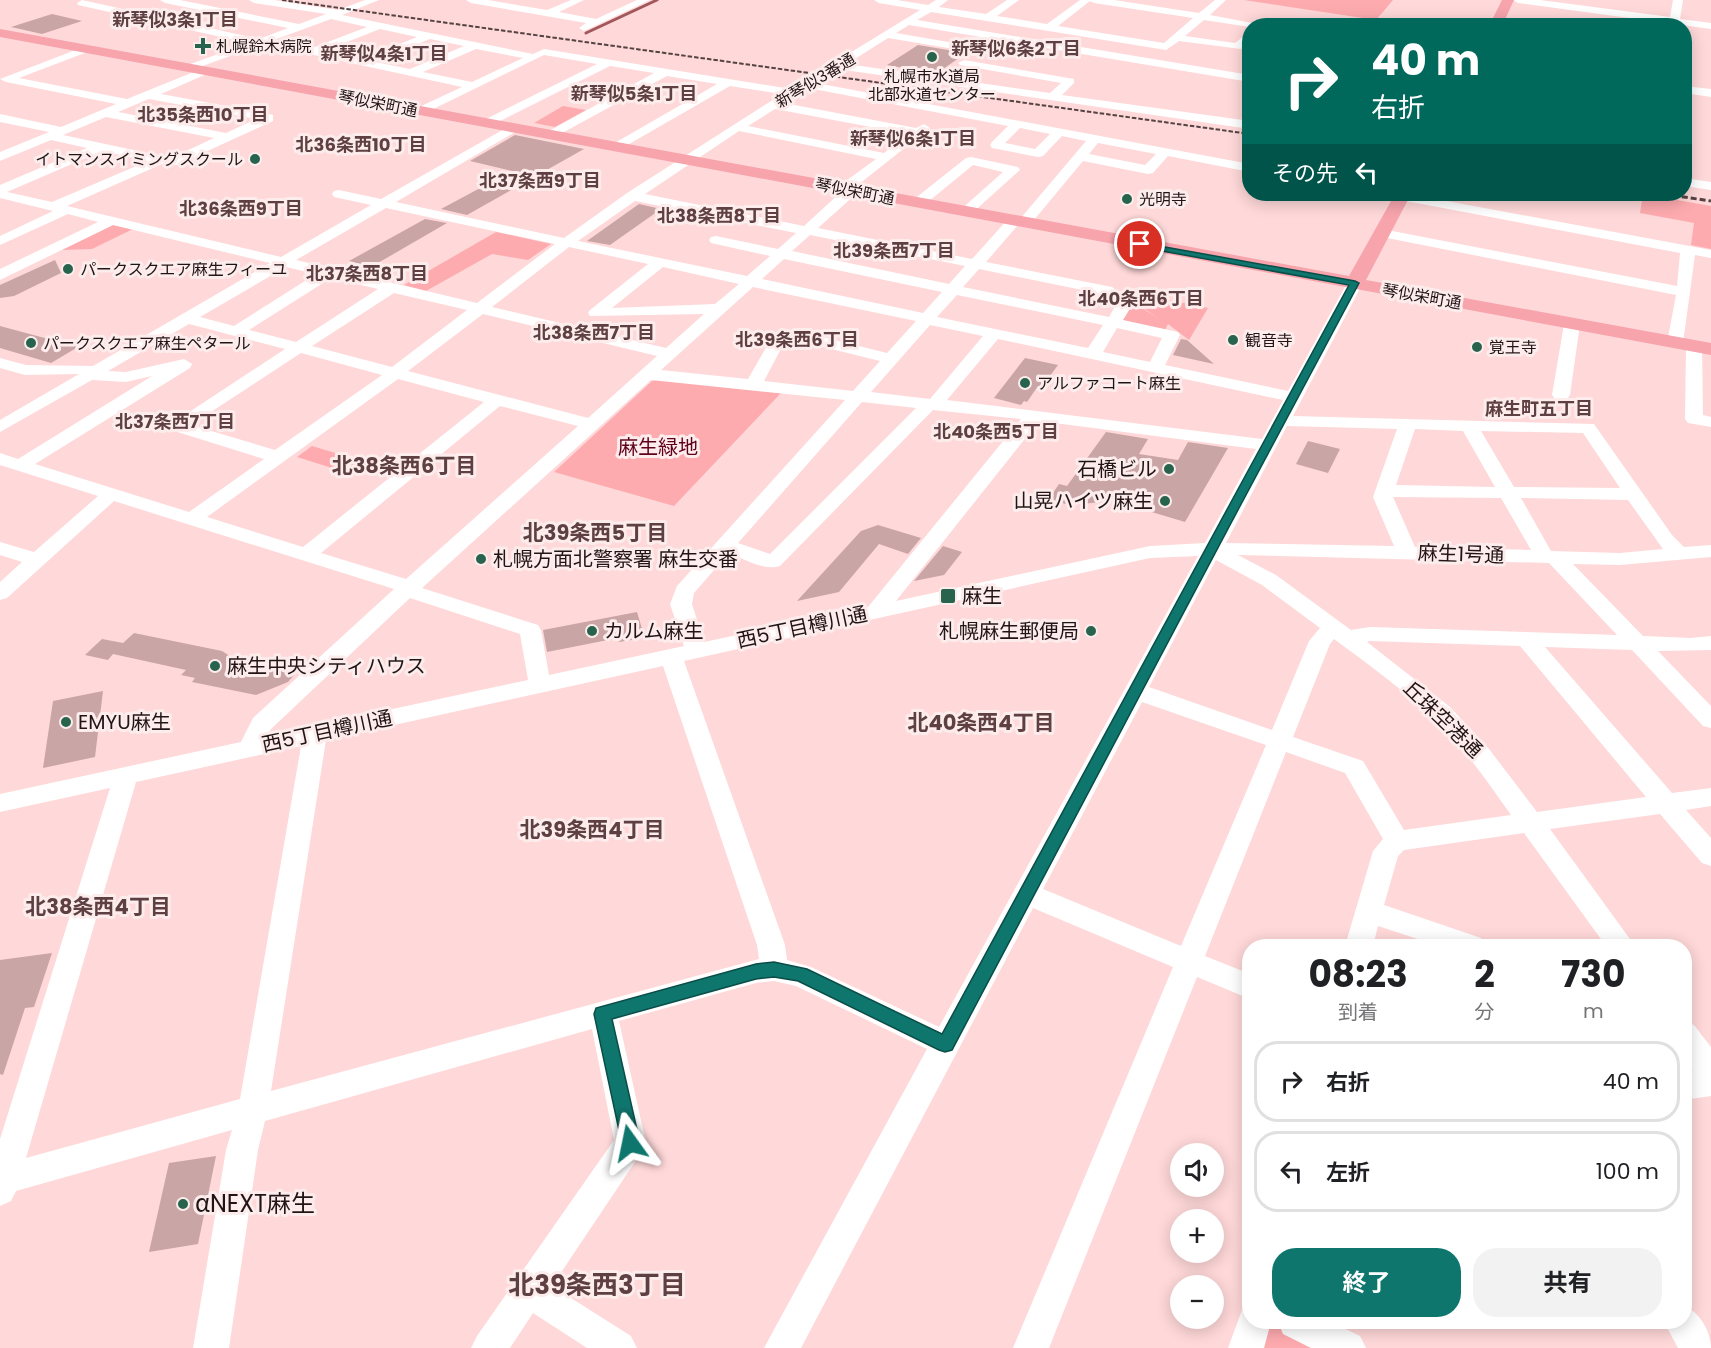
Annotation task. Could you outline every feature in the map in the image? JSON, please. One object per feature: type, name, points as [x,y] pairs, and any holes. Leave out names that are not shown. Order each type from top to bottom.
[{"type":"main road","points":[[1498,18],[1508,0]]},
{"type":"main road","name":"琴似栄町通","points":[[0,33],[1693,346]]},
{"type":"main road","points":[[1355,283],[1382,233],[1395,201]]},
{"type":"street","points":[[92,0],[82,3],[474,86]]},
{"type":"street","points":[[165,0],[299,27]]},
{"type":"street","points":[[167,21],[230,0]]},
{"type":"street","points":[[254,0],[340,12]]},
{"type":"street","points":[[340,0],[369,2]]},
{"type":"street","points":[[471,0],[596,22]]},
{"type":"street","points":[[498,5],[511,0]]},
{"type":"street","points":[[547,14],[579,0]]},
{"type":"street","points":[[572,33],[645,0]]},
{"type":"street","points":[[879,0],[1166,47]]},
{"type":"street","name":"新琴似3番通","points":[[193,518],[396,372],[632,196],[737,127],[943,0]]},
{"type":"street","points":[[988,18],[1014,0]]},
{"type":"street","points":[[1028,42],[1086,0]]},
{"type":"street","points":[[1094,0],[1143,3],[1242,24]]},
{"type":"street","points":[[1151,66],[1166,47],[1221,0]]},
{"type":"street","points":[[1518,0],[1652,18]]},
{"type":"street","points":[[1608,12],[1613,0]]},
{"type":"street","points":[[1675,18],[1678,0]]},
{"type":"street","points":[[189,68],[369,2]]},
{"type":"street","points":[[1129,15],[1143,3]]},
{"type":"street","points":[[329,16],[476,45],[608,63],[794,93]]},
{"type":"street","points":[[908,22],[1151,66],[1242,78]]},
{"type":"street","points":[[1692,23],[1711,26]]},
{"type":"street","points":[[314,51],[379,26]]},
{"type":"street","points":[[1102,36],[1112,28]]},
{"type":"street","points":[[887,35],[970,52],[964,63],[938,82]]},
{"type":"street","points":[[364,62],[429,36]]},
{"type":"street","points":[[1179,38],[1237,47],[1242,42]]},
{"type":"street","points":[[421,111],[562,44]]},
{"type":"street","points":[[413,72],[476,45]]},
{"type":"street","points":[[6,76],[86,49]]},
{"type":"street","points":[[488,123],[608,63]]},
{"type":"street","points":[[964,63],[1070,81],[1052,97]]},
{"type":"street","points":[[838,66],[938,82],[1242,123]]},
{"type":"street","points":[[0,157],[205,71]]},
{"type":"street","points":[[551,135],[665,72]]},
{"type":"street","points":[[6,76],[128,103]]},
{"type":"street","points":[[616,147],[728,82]]},
{"type":"street","points":[[808,85],[1242,167]]},
{"type":"street","points":[[1692,90],[1711,93]]},
{"type":"street","points":[[0,118],[100,147],[172,162],[269,118],[148,95]]},
{"type":"street","points":[[773,105],[917,132]]},
{"type":"street","points":[[250,748],[261,724],[409,587],[807,231],[848,190],[917,132],[948,111]]},
{"type":"street","points":[[105,113],[227,137]]},
{"type":"street","points":[[1016,125],[996,145],[1038,153],[1058,133]]},
{"type":"street","points":[[737,127],[886,157]]},
{"type":"street","points":[[0,427],[513,128]]},
{"type":"street","points":[[696,650],[681,604],[684,591],[953,289],[1019,222],[1094,140]]},
{"type":"street","points":[[0,192],[100,147]]},
{"type":"street","points":[[1079,156],[1148,170],[1164,153]]},
{"type":"street","points":[[0,241],[160,160]]},
{"type":"street","points":[[918,203],[971,161],[1013,170],[965,212]]},
{"type":"street","points":[[1692,183],[1711,186]]},
{"type":"street","points":[[0,192],[60,209],[669,354]]},
{"type":"street","points":[[339,194],[1293,397]]},
{"type":"street","points":[[632,196],[1107,290],[1126,302],[1093,354]]},
{"type":"street","points":[[1435,201],[1711,254]]},
{"type":"street","points":[[0,275],[111,221]]},
{"type":"street","points":[[1382,233],[1684,292]]},
{"type":"street","points":[[716,240],[1172,335],[1155,368]]},
{"type":"street","points":[[1688,249],[1684,292],[1693,346],[1694,419],[1711,422]]},
{"type":"street","points":[[659,263],[596,313],[718,309]]},
{"type":"street","points":[[236,331],[330,272]]},
{"type":"street","points":[[782,1348],[1355,283]]},
{"type":"street","points":[[277,457],[177,426],[392,287]]},
{"type":"street","points":[[186,318],[590,424]]},
{"type":"street","points":[[1561,395],[1572,324]]},
{"type":"street","points":[[726,545],[773,562],[932,404],[994,333]]},
{"type":"street","points":[[753,385],[778,340],[794,335],[891,359]]},
{"type":"street","points":[[0,363],[25,370],[81,369],[100,377],[126,377],[184,364],[20,465]]},
{"type":"street","points":[[647,374],[1034,415],[1268,445]]},
{"type":"street","points":[[307,554],[498,399]]},
{"type":"street","points":[[876,611],[1034,415]]},
{"type":"street","points":[[1281,421],[1588,428],[1665,539],[1679,554]]},
{"type":"street","points":[[1404,424],[1406,430],[1383,497],[1407,552]]},
{"type":"street","points":[[1469,425],[1508,493],[1550,557],[1711,720]]},
{"type":"street","points":[[0,459],[307,554],[409,587],[415,593],[530,630],[540,686]]},
{"type":"street","points":[[1385,491],[1634,494]]},
{"type":"street","points":[[0,593],[111,494]]},
{"type":"street","points":[[0,548],[37,560]]},
{"type":"street","name":"西5丁目樽川通","points":[[0,803],[1150,552],[1210,549]]},
{"type":"street","name":"麻生1号通","points":[[1210,549],[1407,552],[1620,559],[1711,551]]},
{"type":"street","name":"丘珠空港通","points":[[1210,549],[1269,580],[1341,633],[1442,713],[1481,755],[1616,939]]},
{"type":"street","points":[[1031,1348],[1320,641],[1341,633],[1690,645],[1711,643]]},
{"type":"street","points":[[1527,640],[1711,856]]},
{"type":"street","points":[[671,656],[771,945],[774,969]]},
{"type":"street","points":[[1136,692],[1354,767],[1397,841]]},
{"type":"street","points":[[211,1348],[242,1149],[253,1110],[315,734]]},
{"type":"street","points":[[1,1183],[126,775]]},
{"type":"street","points":[[1361,939],[1386,851],[1397,841],[1711,797]]},
{"type":"street","points":[[1027,894],[1242,984]]},
{"type":"street","points":[[1368,912],[1450,939]]},
{"type":"street","points":[[1,1183],[253,1110],[756,971],[774,969],[801,975],[945,1044]]},
{"type":"street","points":[[489,1348],[630,1143],[603,1014]]},
{"type":"street","points":[[1692,1045],[1711,1071]]},
{"type":"street","points":[[1692,1085],[1711,1082]]},
{"type":"street","points":[[529,1291],[619,1348]]},
{"type":"street","points":[[1246,1348],[1252,1329]]},
{"type":"street","points":[[1309,1329],[1348,1348]]},
{"type":"street","points":[[1686,1329],[1698,1348]]},
{"type":"green space","points":[[1244,0],[1393,0],[1378,18],[1363,18]]},
{"type":"green space","points":[[563,106],[586,110],[555,127],[534,123]]},
{"type":"green space","points":[[1642,201],[1683,201],[1711,206],[1711,249],[1691,245],[1694,223],[1640,213]]},
{"type":"green space","points":[[113,225],[133,229],[92,249],[62,250]]},
{"type":"green space","points":[[496,232],[551,244],[528,260],[492,254],[426,291],[404,285]]},
{"type":"green space","points":[[1164,299],[1208,308],[1189,340],[1168,324],[1165,330],[1121,321],[1132,302],[1158,318],[1136,303]]},
{"type":"green space","name":"麻生緑地","points":[[659,379],[781,393],[674,506],[554,472],[652,381]]},
{"type":"green space","points":[[312,446],[362,461],[348,473],[297,457]]},
{"type":"green space","points":[[1268,1329],[1287,1329],[1324,1348],[1263,1348]]},
{"type":"building","points":[[52,14],[82,21],[42,34],[11,27]]},
{"type":"building","name":"札幌市水道局 北部水道センター","points":[[918,45],[966,53],[936,74],[887,65]]},
{"type":"building","points":[[515,135],[584,149],[467,215],[441,209],[512,171],[470,161]]},
{"type":"building","points":[[639,204],[661,209],[610,245],[587,241]]},
{"type":"building","points":[[425,219],[447,223],[371,267],[349,261]]},
{"type":"building","points":[[55,260],[61,273],[14,296],[0,298],[0,285]]},
{"type":"building","name":"パークスクエア麻生ペタール","points":[[0,326],[78,347],[51,363],[0,348]]},
{"type":"building","points":[[1181,339],[1187,340],[1214,364],[1173,355]]},
{"type":"building","name":"アルファコート麻生","points":[[1025,358],[1058,365],[1042,387],[1038,386],[1027,402],[1024,401],[1021,405],[994,398]]},
{"type":"building","points":[[1106,432],[1148,439],[1139,454],[1178,460],[1188,442],[1228,448],[1185,522],[1115,501],[1069,505],[1049,499],[1059,484],[1067,486]]},
{"type":"building","points":[[1308,441],[1340,449],[1328,473],[1296,464]]},
{"type":"building","points":[[878,525],[921,538],[908,554],[879,544],[839,592],[797,601],[861,531]]},
{"type":"building","points":[[943,546],[962,552],[944,575],[914,581]]},
{"type":"building","name":"カルム麻生","points":[[637,612],[643,632],[635,634],[637,639],[619,642],[618,638],[547,652],[543,630]]},
{"type":"building","name":"麻生中央シティハウス","points":[[134,633],[222,651],[236,660],[274,668],[282,659],[304,664],[288,682],[256,695],[192,682],[195,678],[181,675],[186,670],[113,654],[108,660],[85,655],[102,639],[123,643]]},
{"type":"building","name":"EMYU麻生","points":[[103,691],[95,757],[43,768],[53,701]]},
{"type":"building","points":[[52,953],[34,1007],[25,1008],[3,1075],[0,1074],[0,960]]},
{"type":"building","name":"αNEXT麻生","points":[[216,1156],[198,1244],[149,1252],[169,1163]]},
{"type":"waterway","points":[[586,33],[657,0]]},
{"type":"railway","points":[[282,0],[1242,133]]},
{"type":"railway","points":[[1692,198],[1711,201]]},
{"type":"place","name":"札幌鈴木病院","points":[[203,46]]},
{"type":"place","name":"札幌市水道局 北部水道センター","points":[[932,57]]},
{"type":"place","name":"イトマンスイミングスクール","points":[[255,159]]},
{"type":"place","name":"光明寺","points":[[1127,199]]},
{"type":"place","name":"パークスクエア麻生フィーユ","points":[[68,269]]},
{"type":"place","name":"観音寺","points":[[1233,340]]},
{"type":"place","name":"パークスクエア麻生ペタール","points":[[31,343]]},
{"type":"place","name":"覚王寺","points":[[1477,347]]},
{"type":"place","name":"アルファコート麻生","points":[[1025,383]]},
{"type":"place","name":"石橋ビル","points":[[1169,469]]},
{"type":"place","name":"山晃ハイツ麻生","points":[[1165,501]]},
{"type":"place","name":"札幌方面北警察署 麻生交番","points":[[481,559]]},
{"type":"place","name":"麻生","points":[[948,596]]},
{"type":"place","name":"カルム麻生","points":[[592,631]]},
{"type":"place","name":"札幌麻生郵便局","points":[[1091,631]]},
{"type":"place","name":"麻生中央シティハウス","points":[[215,666]]},
{"type":"place","name":"EMYU麻生","points":[[66,722]]},
{"type":"place","name":"αNEXT麻生","points":[[183,1204]]},
{"type":"district","name":"新琴似3条1丁目","points":[[175,20]]},
{"type":"district","name":"新琴似6条2丁目","points":[[1016,49]]},
{"type":"district","name":"新琴似4条1丁目","points":[[384,54]]},
{"type":"district","name":"新琴似5条1丁目","points":[[634,94]]},
{"type":"district","name":"北35条西10丁目","points":[[203,115]]},
{"type":"district","name":"新琴似6条1丁目","points":[[913,139]]},
{"type":"district","name":"北36条西10丁目","points":[[361,145]]},
{"type":"district","name":"北37条西9丁目","points":[[540,181]]},
{"type":"district","name":"北36条西9丁目","points":[[241,209]]},
{"type":"district","name":"北38条西8丁目","points":[[719,216]]},
{"type":"district","name":"北39条西7丁目","points":[[894,251]]},
{"type":"district","name":"北37条西8丁目","points":[[367,274]]},
{"type":"district","name":"北40条西6丁目","points":[[1141,299]]},
{"type":"district","name":"北38条西7丁目","points":[[594,333]]},
{"type":"district","name":"北39条西6丁目","points":[[797,340]]},
{"type":"district","name":"麻生町五丁目","points":[[1539,409]]},
{"type":"district","name":"北37条西7丁目","points":[[175,422]]},
{"type":"district","name":"北40条西5丁目","points":[[996,432]]},
{"type":"district","name":"北38条西6丁目","points":[[404,466]]},
{"type":"district","name":"北39条西5丁目","points":[[595,533]]},
{"type":"district","name":"北40条西4丁目","points":[[981,723]]},
{"type":"district","name":"北39条西4丁目","points":[[592,830]]},
{"type":"district","name":"北38条西4丁目","points":[[98,907]]},
{"type":"district","name":"北39条西3丁目","points":[[597,1285]]},
{"type":"route","points":[[630,1143],[603,1014],[756,971],[774,969],[801,975],[945,1044],[1355,283],[1140,244]]}]
